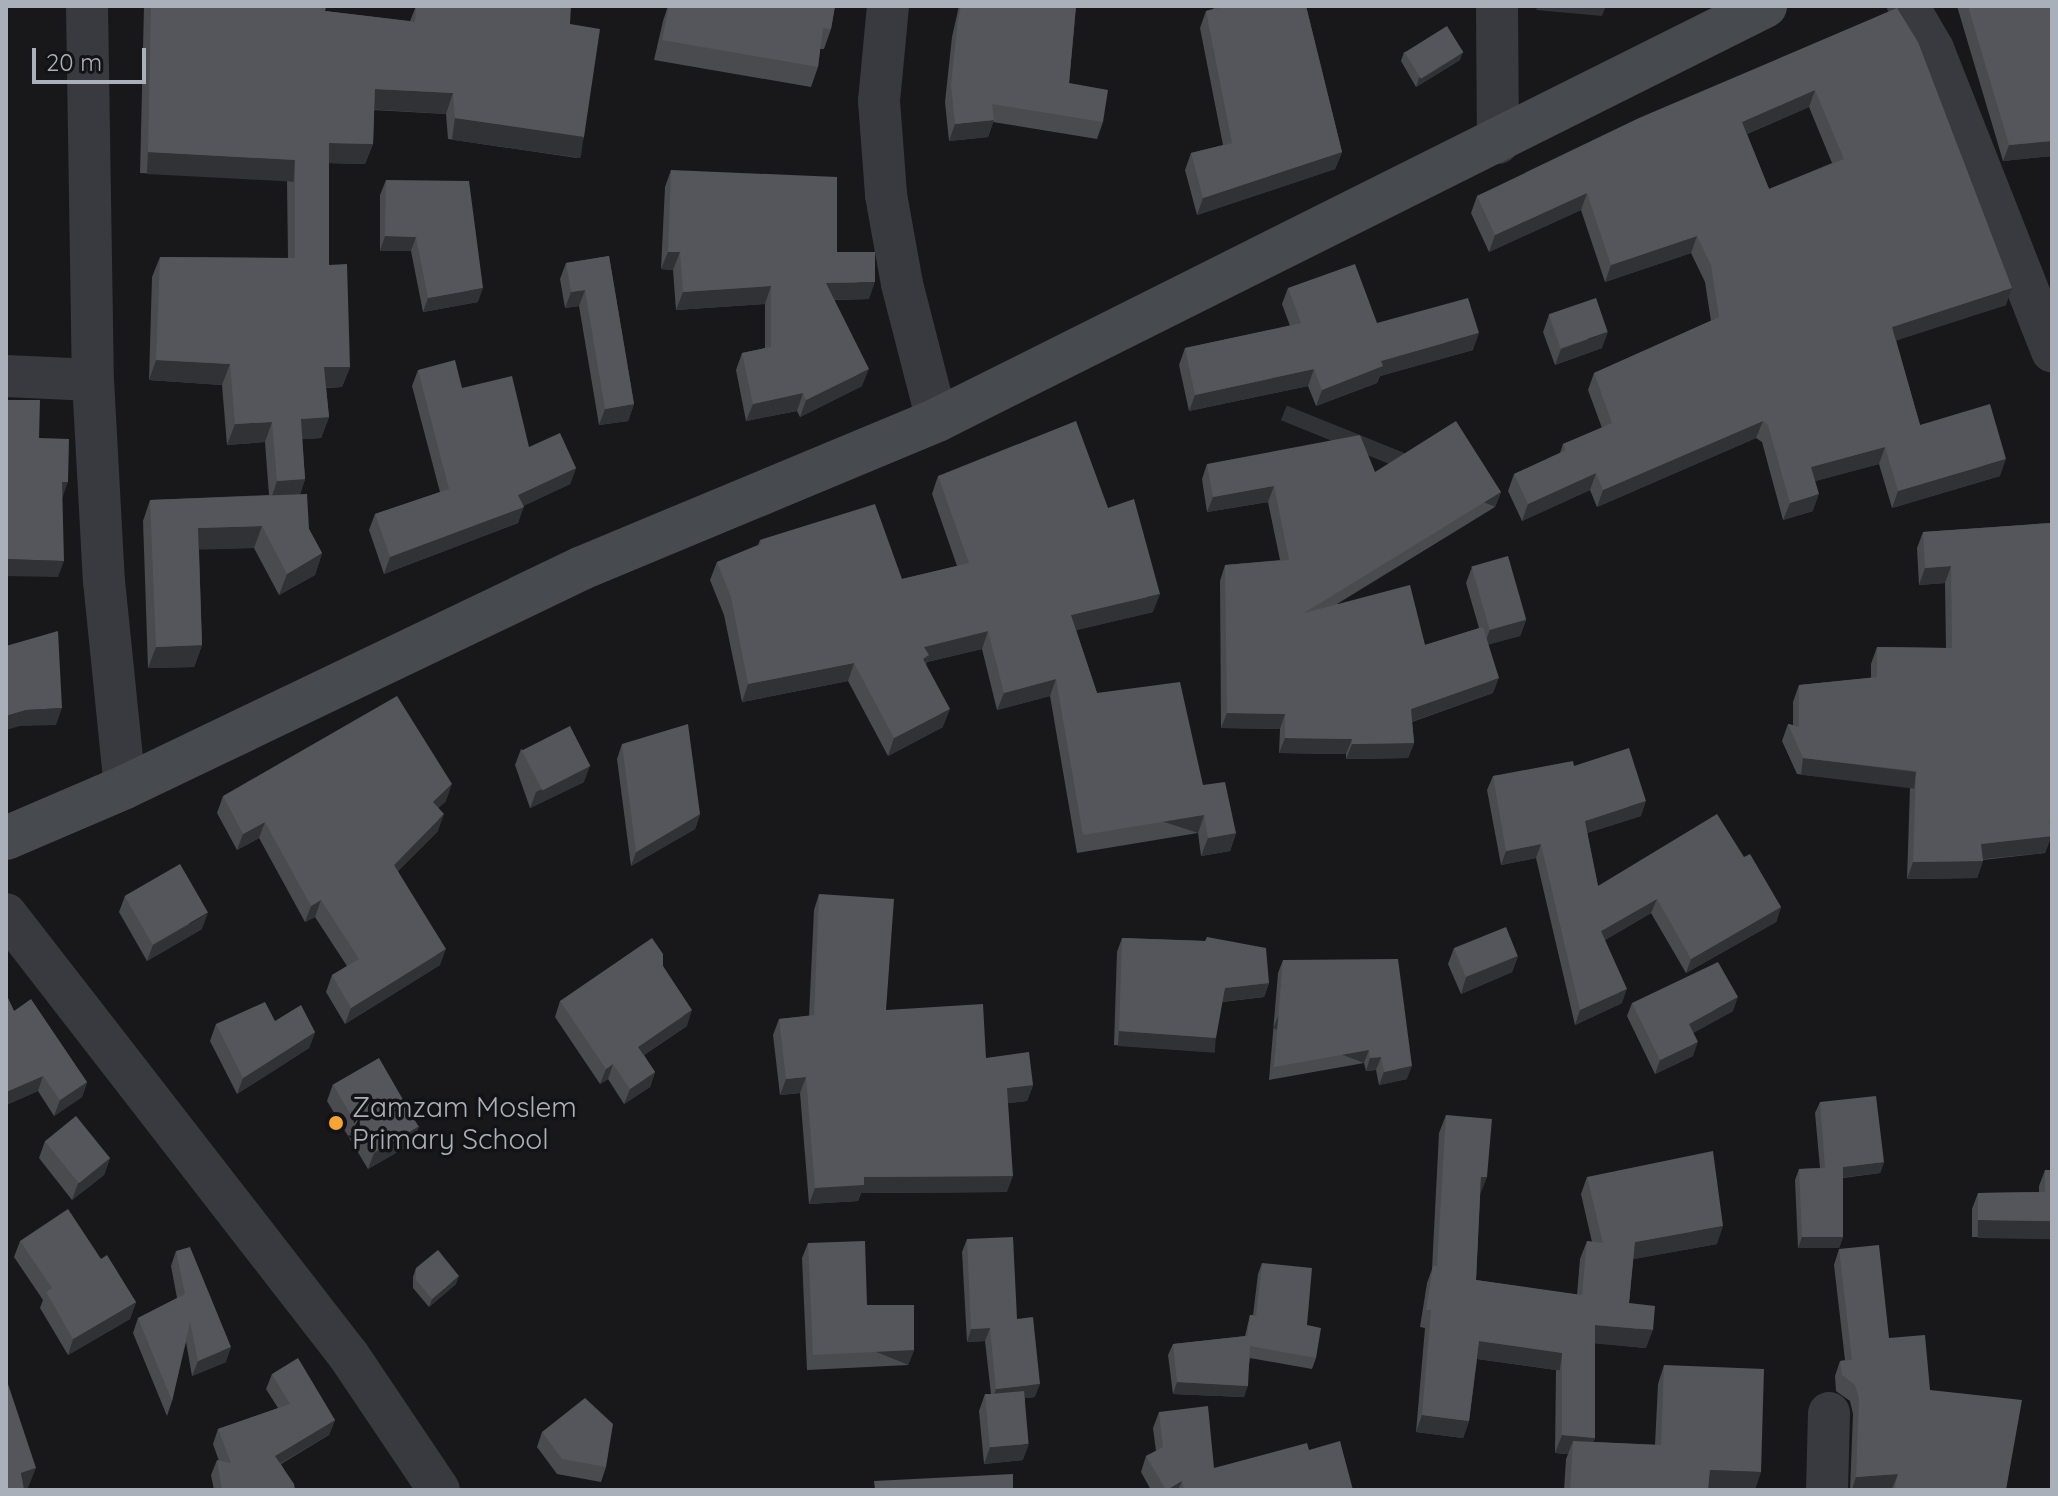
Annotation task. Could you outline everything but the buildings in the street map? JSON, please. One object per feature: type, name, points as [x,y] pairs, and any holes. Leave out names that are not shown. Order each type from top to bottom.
[{"type":"street","points":[[87,6],[93,380],[104,581],[125,787]]},
{"type":"street","points":[[888,6],[879,101],[886,195],[937,420]]},
{"type":"street","points":[[1497,6],[1498,143]]},
{"type":"street","points":[[6,838],[125,787],[582,568],[937,420],[1498,143],[1765,6]]},
{"type":"street","points":[[1908,6],[1933,49],[2052,351]]},
{"type":"street","points":[[6,376],[93,380]]},
{"type":"street","points":[[6,914],[174,1124],[349,1356],[439,1490]]},
{"type":"street","points":[[1827,1490],[1829,1413]]},
{"type":"place","name":"Zamzam Moslem Primary School","points":[[336,1123]]}]
